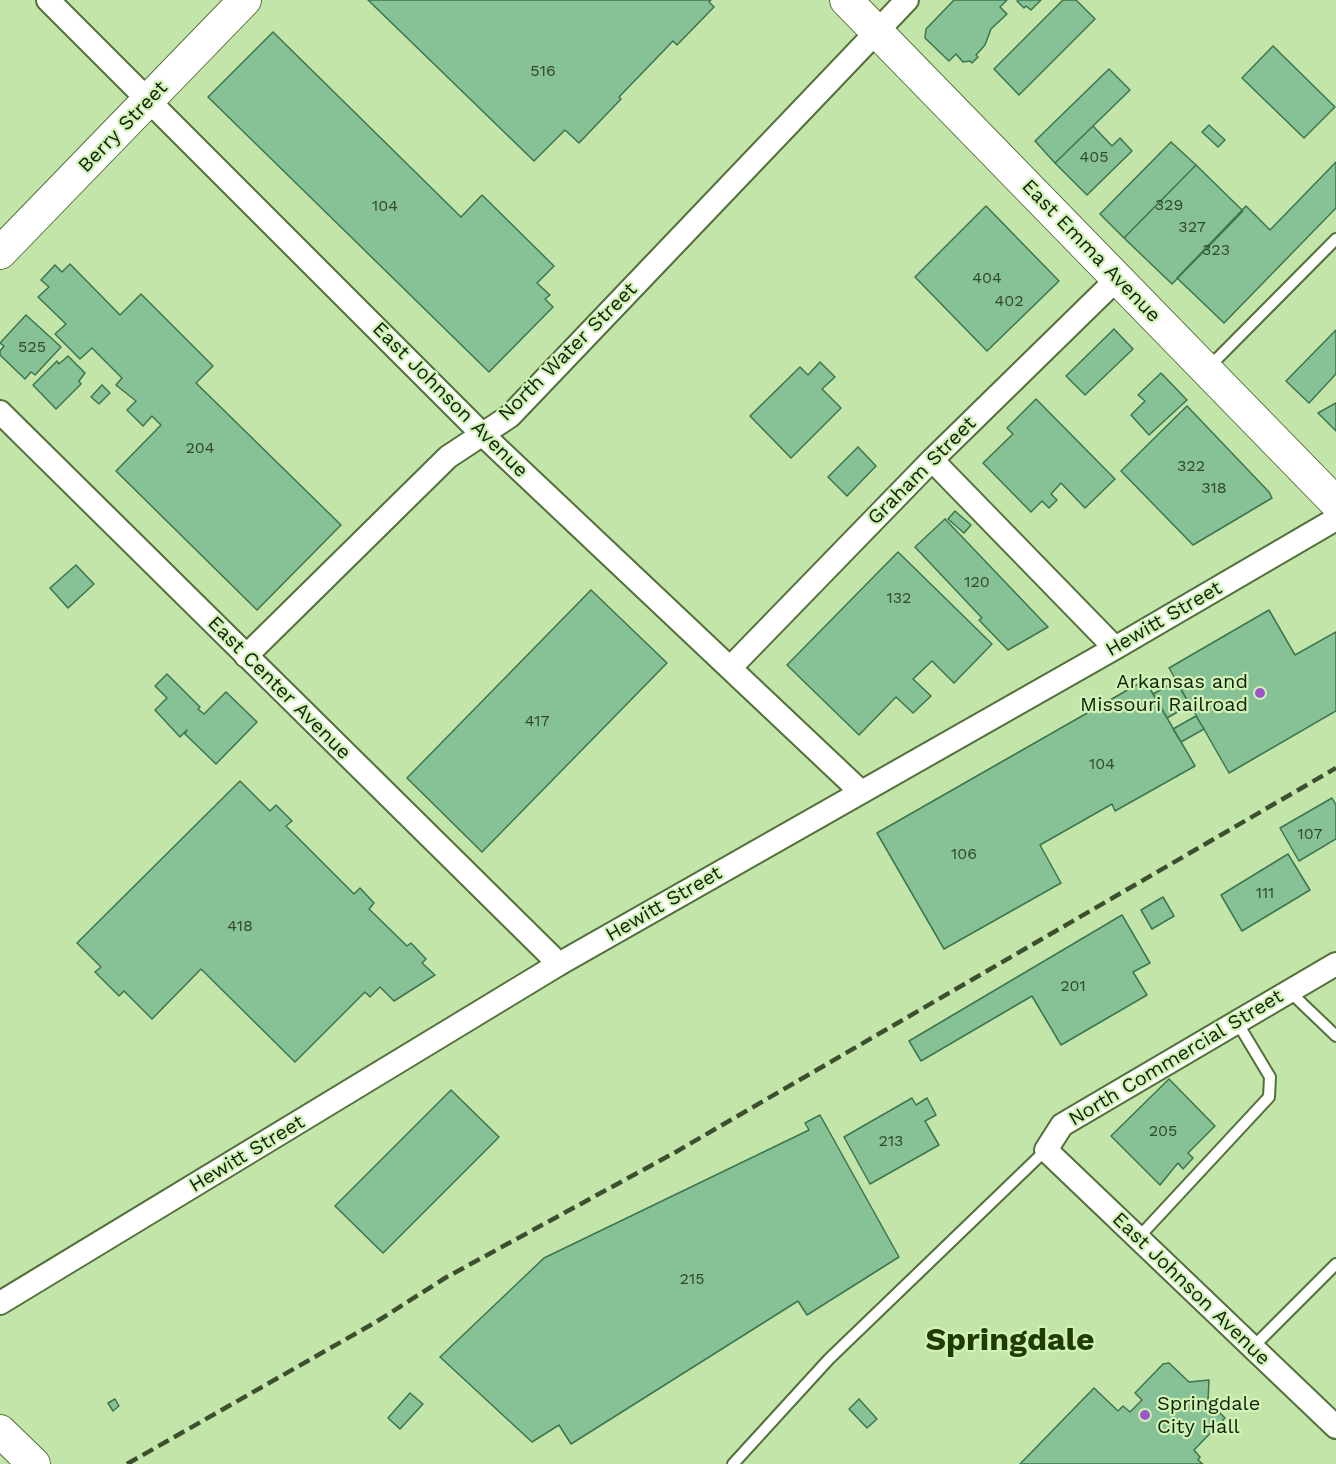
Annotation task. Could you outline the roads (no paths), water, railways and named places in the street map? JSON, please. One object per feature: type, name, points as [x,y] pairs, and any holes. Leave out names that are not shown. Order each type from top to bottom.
[{"type":"street","name":"East Johnson Avenue","points":[[48,0],[482,434],[860,791]]},
{"type":"street","name":"Berry Street","points":[[0,253],[246,0]]},
{"type":"street","name":"East Emma Avenue","points":[[846,0],[1336,503]]},
{"type":"street","name":"North Water Street","points":[[246,656],[448,456],[510,416],[907,0]]},
{"type":"street","name":"Graham Street","points":[[730,668],[932,460],[1118,278]]},
{"type":"street","name":"East Center Avenue","points":[[0,412],[559,964]]},
{"type":"street","points":[[932,460],[1115,648]]},
{"type":"street","name":"Hewitt Street","points":[[0,1303],[559,964],[1115,648],[1336,519]]},
{"type":"street","name":"North Commercial Street","points":[[1046,1149],[1062,1125],[1336,964]]},
{"type":"street","name":"East Johnson Avenue","points":[[1046,1149],[1336,1427]]},
{"type":"street","points":[[0,1431],[34,1464]]},
{"type":"lane","points":[[1206,370],[1336,239]]},
{"type":"lane","points":[[1288,991],[1336,1036]]},
{"type":"lane","points":[[1138,1238],[1269,1097],[1270,1077],[1237,1022]]},
{"type":"lane","name":"North Commercial Street","points":[[733,1464],[829,1359],[1046,1149]]},
{"type":"lane","points":[[1252,1348],[1336,1264]]},
{"type":"railway","points":[[127,1464],[376,1322],[445,1278],[674,1153],[1336,768]]},
{"type":"place","name":"Arkansas and Missouri Railroad","points":[[1260,693]]},
{"type":"place","name":"Springdale City Hall","points":[[1145,1415]]},
{"type":"district","name":"Springdale","points":[[1010,1341]]}]
